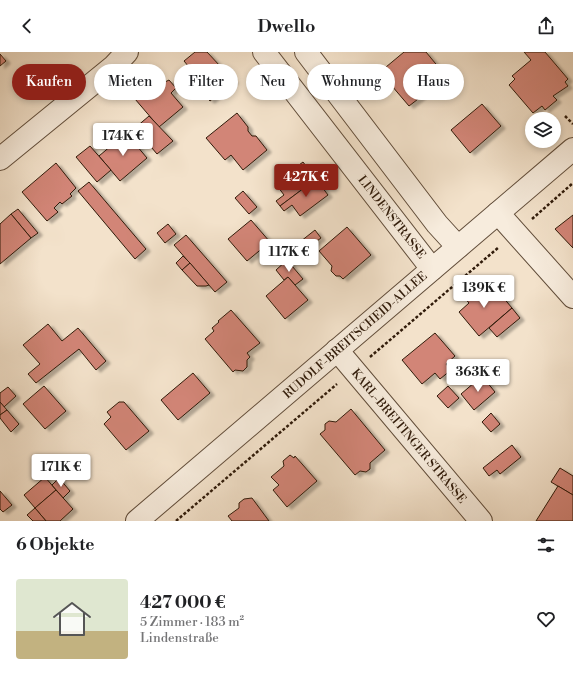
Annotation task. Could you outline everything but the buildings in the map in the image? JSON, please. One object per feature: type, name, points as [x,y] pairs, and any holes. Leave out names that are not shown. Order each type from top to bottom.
[{"type":"street","points":[[0,159],[114,66],[127,52]]},
{"type":"street","name":"LINDENSTRASSE","points":[[264,52],[432,268]]},
{"type":"street","points":[[306,52],[435,221],[458,247]]},
{"type":"street","name":"RUDOLF-BREITSCHEID-ALLEE","points":[[136,521],[573,149]]},
{"type":"street","points":[[498,213],[573,297]]},
{"type":"street","name":"KARL-BREITINGER STRASSE","points":[[337,350],[481,521]]},
{"type":"path","points":[[565,116],[573,124]]},
{"type":"path","points":[[176,521],[573,184]]}]
